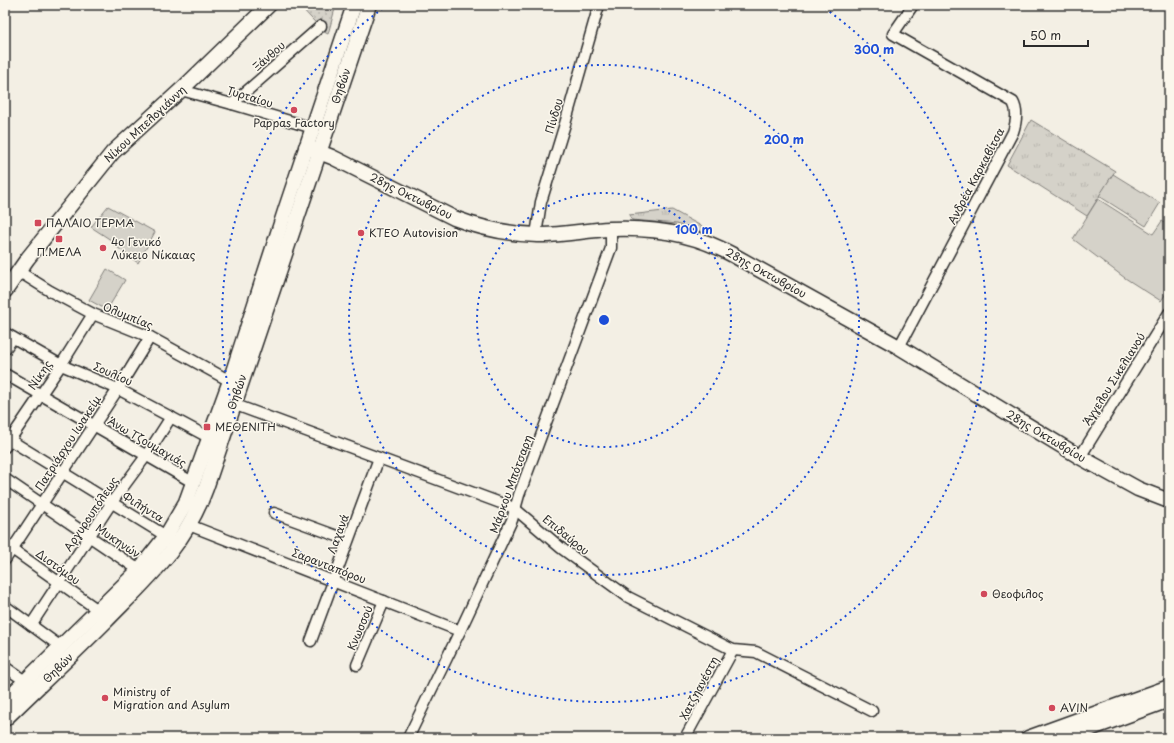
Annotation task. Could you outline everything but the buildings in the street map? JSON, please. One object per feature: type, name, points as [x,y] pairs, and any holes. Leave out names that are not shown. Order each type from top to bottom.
[{"type":"main road","name":"Νίκου Μπελογιάννη","points":[[10,276],[113,152],[181,90],[268,5]]},
{"type":"main road","name":"Θηβών","points":[[5,718],[86,641],[148,579],[169,554],[189,525],[204,493],[233,404],[312,149],[312,128],[354,5]]},
{"type":"main road","name":"Θηβών","points":[[5,701],[139,570],[166,536],[180,513],[194,483],[312,149],[368,5]]},
{"type":"main road","name":"28ης Οκτωβρίου","points":[[312,149],[349,165],[454,218],[470,224],[495,230],[536,235],[611,229],[664,232],[680,234],[712,244],[733,254],[899,347],[1080,457],[1138,489],[1169,501]]},
{"type":"main road","name":"Νίκου Μπελογιάννη","points":[[5,291],[17,276],[10,276]]},
{"type":"main road","points":[[1028,738],[1169,687]]},
{"type":"main road","points":[[1065,738],[1169,700]]},
{"type":"street","name":"Πίνδου","points":[[536,235],[541,202],[599,5]]},
{"type":"street","name":"Ανδρέα Καρκαβίτσα","points":[[899,347],[1013,132],[1016,117],[1016,110],[1013,102],[893,34],[913,5]]},
{"type":"street","name":"Ξάνθου","points":[[232,104],[322,26]]},
{"type":"street","name":"Τυρταίου","points":[[181,90],[312,128]]},
{"type":"street","name":"Μάρκου Μπότσαρη","points":[[408,738],[512,520],[514,508],[611,248],[611,229]]},
{"type":"street","name":"Ολυμπίας","points":[[10,276],[50,291],[93,314],[150,337],[230,381]]},
{"type":"street","name":"Άγγελου Σικελιανού","points":[[1080,457],[1169,313]]},
{"type":"street","name":"Νίκης","points":[[7,442],[42,395],[93,314]]},
{"type":"street","name":"Σουλίου","points":[[9,335],[61,365],[118,389],[210,438]]},
{"type":"street","points":[[5,349],[9,335]]},
{"type":"street","name":"Πατριάρχου Ιωακείμ","points":[[5,560],[9,546],[42,504],[118,389],[150,337]]},
{"type":"street","name":"Άνω Τζουμαγιάς","points":[[5,374],[194,483]]},
{"type":"street","name":"Επιδαύρου","points":[[233,404],[514,508],[561,548],[628,597],[733,650],[756,652],[872,711]]},
{"type":"street","name":"Αργυρουπόλεως","points":[[31,624],[112,502],[146,456],[171,416]]},
{"type":"street","name":"Φιλήντα","points":[[7,442],[112,502],[166,536]]},
{"type":"street","name":"Λαχανά","points":[[311,641],[379,458]]},
{"type":"street","name":"Μυκηνών","points":[[5,478],[139,570]]},
{"type":"street","points":[[274,513],[348,540]]},
{"type":"street","name":"Σαρανταπόρου","points":[[189,525],[460,631]]},
{"type":"street","name":"Διστόμου","points":[[9,546],[98,610]]},
{"type":"street","name":"Κνωσσού","points":[[357,665],[384,601]]},
{"type":"street","points":[[5,606],[61,647]]},
{"type":"street","name":"Χατζηανέστη","points":[[685,738],[733,650]]},
{"type":"street","points":[[5,667],[25,681]]},
{"type":"green space","points":[[299,5],[336,5],[328,34],[324,32]]},
{"type":"green space","points":[[1031,120],[1115,171],[1087,216],[1007,165]]},
{"type":"green space","points":[[1113,174],[1160,203],[1146,226],[1099,196]]},
{"type":"green space","points":[[1098,199],[1153,234],[1162,221],[1169,226],[1169,289],[1161,301],[1125,278],[1073,239]]},
{"type":"green space","points":[[108,206],[155,232],[138,263],[113,244],[114,242],[91,227]]},
{"type":"green space","points":[[672,210],[712,232],[706,233],[677,224],[632,220],[629,215]]},
{"type":"green space","points":[[107,269],[125,280],[107,310],[89,300]]},
{"type":"place","name":"Pappas Factory","points":[[294,110]]},
{"type":"place","name":"ΠΑΛΑΙΟ ΤΕΡΜΑ","points":[[38,223]]},
{"type":"place","name":"ΚΤΕΟ Autovision","points":[[361,233]]},
{"type":"place","name":"Π.ΜΕΛΑ","points":[[59,239]]},
{"type":"place","name":"4ο Γενικό Λύκειο Νίκαιας","points":[[103,248]]},
{"type":"place","name":"ΜΕΘΕΝΙΤΗ","points":[[207,427]]},
{"type":"place","name":"Θεοφιλος","points":[[984,594]]},
{"type":"place","name":"Ministry of Migration and Asylum","points":[[105,698]]},
{"type":"place","name":"AVIN","points":[[1052,708]]}]
